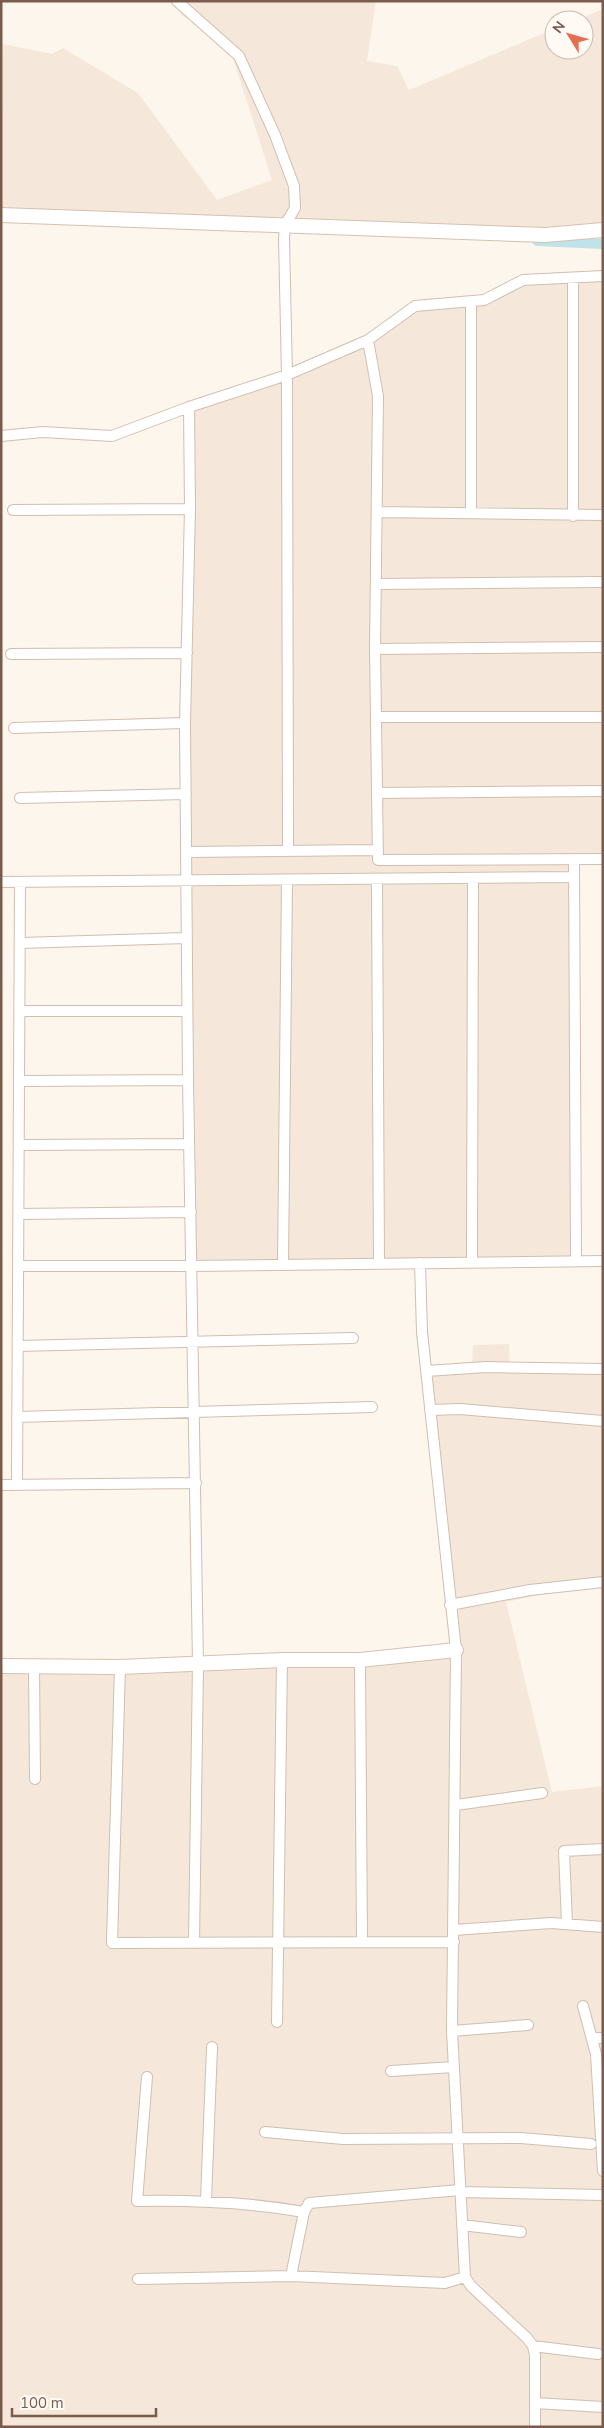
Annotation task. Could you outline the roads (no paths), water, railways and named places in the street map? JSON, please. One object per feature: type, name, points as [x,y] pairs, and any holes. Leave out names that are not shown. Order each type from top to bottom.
[{"type":"street","points":[[177,1],[239,56],[275,135],[294,186],[295,208],[285,225],[284,239],[287,375],[288,851]]},
{"type":"street","points":[[1,215],[545,236],[603,230]]},
{"type":"street","points":[[1,436],[43,432],[112,436],[189,407],[287,375],[368,340],[415,306],[484,300],[523,280],[603,276]]},
{"type":"street","points":[[572,516],[573,278]]},
{"type":"street","points":[[470,513],[471,302]]},
{"type":"street","points":[[368,340],[378,396],[375,649],[377,858],[381,861],[603,860]]},
{"type":"street","points":[[189,407],[190,509],[185,723],[187,1011],[198,1663],[194,1943]]},
{"type":"street","points":[[13,510],[190,509]]},
{"type":"street","points":[[377,512],[603,515]]},
{"type":"street","points":[[376,584],[603,582]]},
{"type":"street","points":[[375,649],[603,647]]},
{"type":"street","points":[[11,654],[187,653]]},
{"type":"street","points":[[376,717],[603,717]]},
{"type":"street","points":[[14,728],[185,723]]},
{"type":"street","points":[[377,793],[603,791]]},
{"type":"street","points":[[20,798],[186,794]]},
{"type":"street","points":[[186,852],[376,850]]},
{"type":"street","points":[[574,860],[576,1261]]},
{"type":"street","points":[[1,882],[574,877]]},
{"type":"street","points":[[472,1261],[473,879]]},
{"type":"street","points":[[283,1264],[287,880]]},
{"type":"street","points":[[377,880],[379,1264]]},
{"type":"street","points":[[17,1485],[20,882]]},
{"type":"street","points":[[20,943],[186,938]]},
{"type":"street","points":[[20,1011],[187,1011]]},
{"type":"street","points":[[19,1081],[188,1080]]},
{"type":"street","points":[[19,1145],[190,1144]]},
{"type":"street","points":[[19,1214],[191,1212]]},
{"type":"street","points":[[18,1266],[603,1261]]},
{"type":"street","points":[[420,1263],[422,1332],[456,1650],[456,1805],[452,2031],[465,2277],[471,2286],[528,2338],[533,2346],[535,2356],[535,2427]]},
{"type":"street","points":[[18,1346],[353,1338]]},
{"type":"street","points":[[426,1371],[486,1367],[603,1368]]},
{"type":"street","points":[[18,1417],[372,1408]]},
{"type":"street","points":[[430,1410],[460,1409],[603,1421]]},
{"type":"street","points":[[1,1485],[196,1483]]},
{"type":"street","points":[[450,1605],[530,1590],[603,1582]]},
{"type":"street","points":[[1,1666],[120,1667],[282,1660],[360,1660],[456,1650]]},
{"type":"street","points":[[277,2022],[282,1660]]},
{"type":"street","points":[[360,1660],[362,1942]]},
{"type":"street","points":[[34,1667],[35,1779]]},
{"type":"street","points":[[120,1667],[112,1943],[454,1942]]},
{"type":"street","points":[[456,1805],[542,1793]]},
{"type":"street","points":[[567,1924],[564,1851],[603,1849]]},
{"type":"street","points":[[454,1930],[551,1923],[603,1927]]},
{"type":"street","points":[[583,2006],[598,2038],[596,2054],[603,2171]]},
{"type":"street","points":[[452,2031],[528,2025]]},
{"type":"street","points":[[206,2200],[212,2047]]},
{"type":"street","points":[[391,2071],[454,2067]]},
{"type":"street","points":[[147,2077],[137,2201],[206,2200],[258,2204],[304,2212]]},
{"type":"street","points":[[265,2132],[343,2139],[521,2138],[591,2144]]},
{"type":"street","points":[[291,2276],[304,2212],[309,2203],[460,2191],[603,2195]]},
{"type":"street","points":[[462,2225],[521,2232]]},
{"type":"street","points":[[138,2279],[291,2276],[446,2283],[465,2277]]},
{"type":"street","points":[[533,2346],[598,2354]]},
{"type":"street","points":[[535,2403],[603,2406]]},
{"type":"waterway","points":[[537,241],[603,244]]}]
